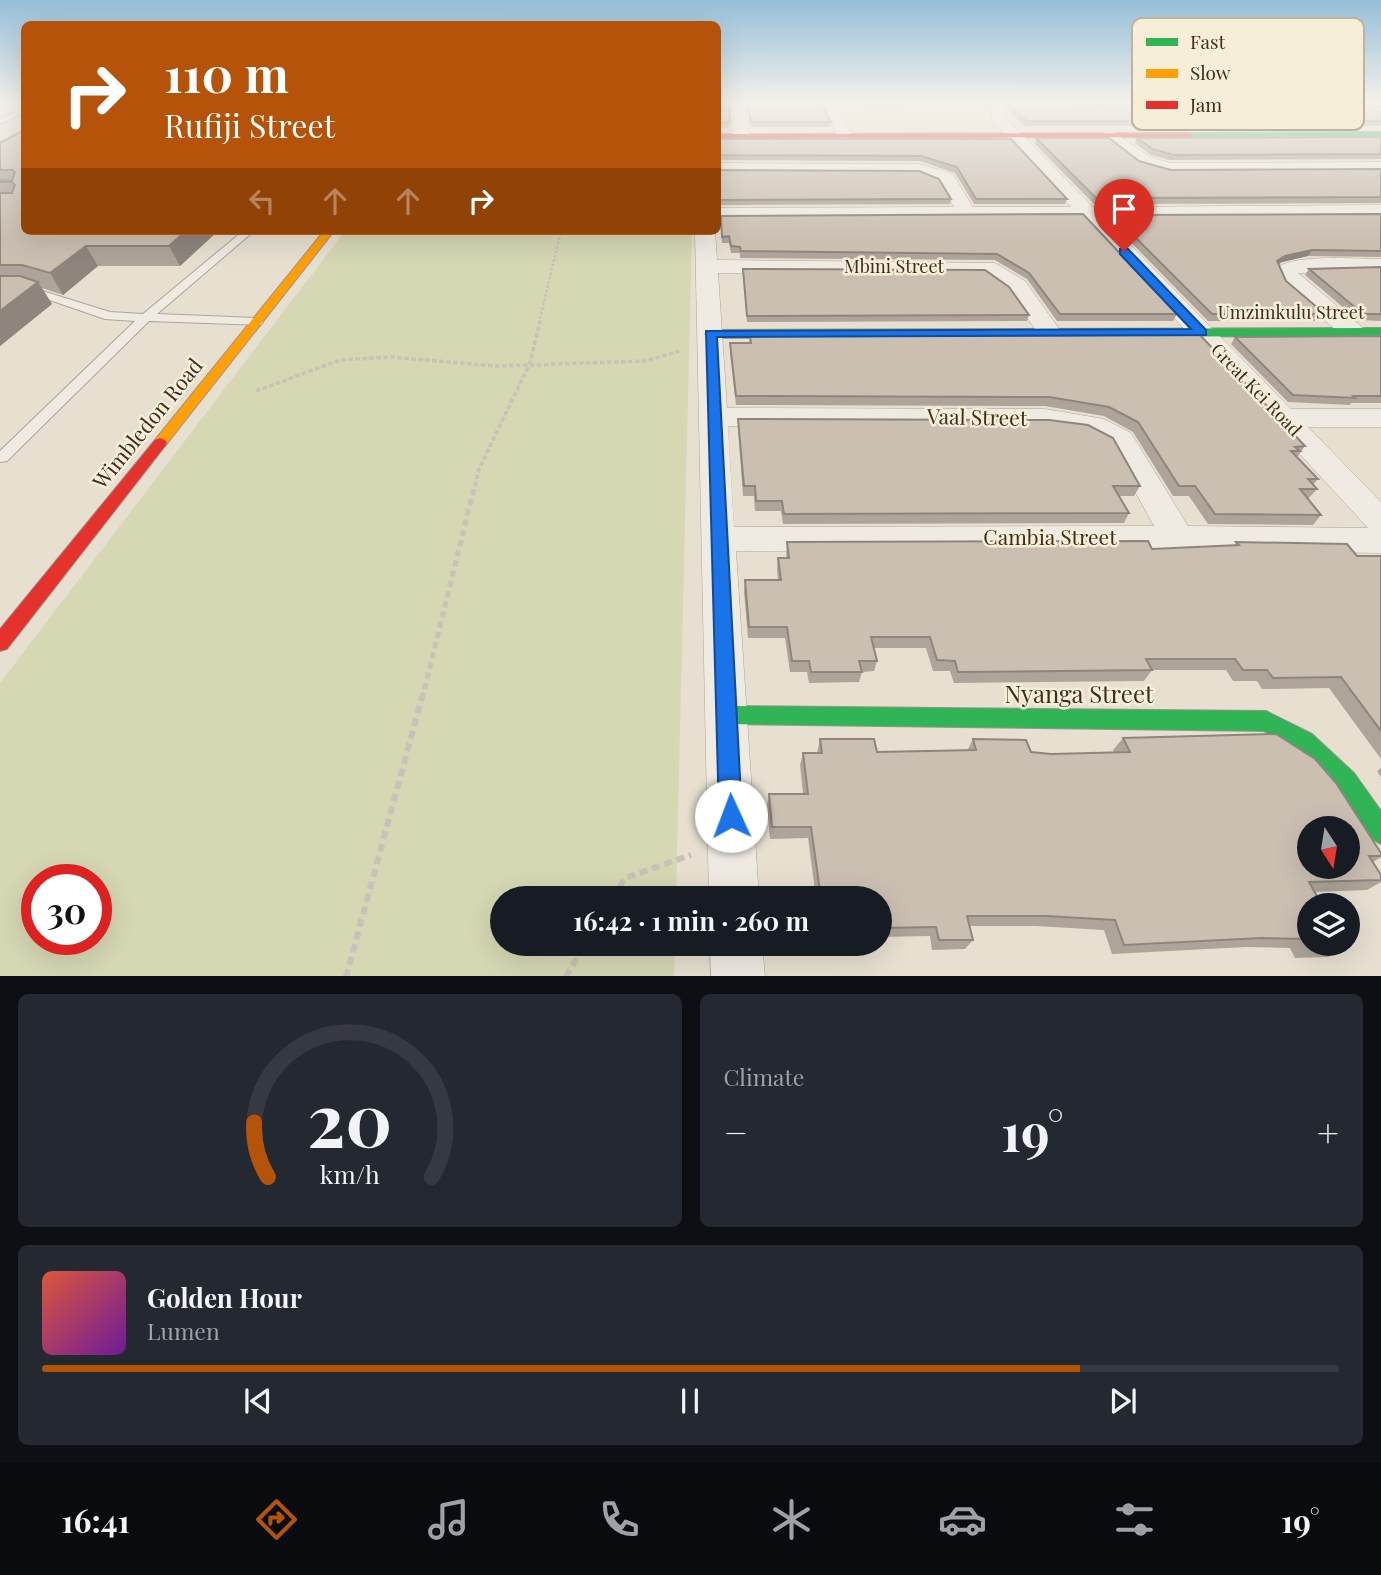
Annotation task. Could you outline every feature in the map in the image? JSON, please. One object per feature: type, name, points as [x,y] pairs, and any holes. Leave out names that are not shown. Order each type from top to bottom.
[{"type":"street","name":"Great Kei Road","points":[[1026,148],[1381,522]]},
{"type":"street","points":[[1127,148],[1144,161],[1169,168],[1381,167]]},
{"type":"street","points":[[721,167],[920,169],[947,178],[966,211]]},
{"type":"street","points":[[721,214],[1381,211]]},
{"type":"street","name":"Wimbledon Road","points":[[0,643],[326,235]]},
{"type":"street","points":[[705,235],[734,886]]},
{"type":"street","points":[[1353,332],[1292,281],[1286,270],[1297,266],[1381,265]]},
{"type":"street","name":"Mbini Street","points":[[707,266],[987,268],[1005,275],[1017,284],[1050,333]]},
{"type":"street","name":"Umzimkulu Street","points":[[710,334],[1381,332]]},
{"type":"street","name":"Vaal Street","points":[[714,417],[1045,418],[1092,423],[1121,440],[1178,538]]},
{"type":"street","points":[[1282,418],[1381,418]]},
{"type":"street","name":"Cambia Street","points":[[719,539],[1178,538],[1381,541]]},
{"type":"street","name":"Nyanga Street","points":[[726,715],[1266,721],[1310,740],[1330,757],[1381,832]]},
{"type":"street","points":[[737,956],[738,976]]},
{"type":"lane","points":[[2,458],[144,319],[244,235]]},
{"type":"lane","points":[[0,291],[36,292],[109,316],[257,322]]},
{"type":"path","points":[[346,976],[417,717],[479,469],[530,363],[560,235]]},
{"type":"path","points":[[256,391],[340,360],[390,358],[496,366],[646,361],[684,349],[710,334]]},
{"type":"path","points":[[620,886],[625,878],[732,841]]},
{"type":"path","points":[[566,976],[578,956]]},
{"type":"green space","points":[[342,235],[692,235],[676,886],[490,886],[490,956],[675,956],[674,976],[0,976],[0,683]]},
{"type":"building","points":[[0,148],[21,148],[21,235],[181,235],[169,246],[86,246],[50,273],[22,265],[0,265],[0,193],[12,193],[15,185],[0,180],[12,181],[15,172],[0,170]]},
{"type":"building","points":[[721,148],[1019,148],[1067,199],[976,199],[957,167],[921,156],[721,155]]},
{"type":"building","points":[[1046,148],[1121,148],[1139,161],[1171,170],[1381,169],[1381,197],[1096,198]]},
{"type":"building","points":[[1151,148],[1381,148],[1381,154],[1173,155]]},
{"type":"building","points":[[721,170],[919,171],[939,179],[951,199],[721,200]]},
{"type":"building","points":[[1083,214],[1177,314],[1060,314],[1029,273],[997,254],[741,251],[740,247],[731,246],[729,236],[722,237],[721,216]]},
{"type":"building","points":[[1381,214],[1381,251],[1312,250],[1285,256],[1277,261],[1286,281],[1325,314],[1212,314],[1113,215]]},
{"type":"building","points":[[1381,267],[1381,314],[1363,314],[1309,269]]},
{"type":"building","points":[[743,269],[985,270],[1009,287],[1029,315],[747,316]]},
{"type":"building","points":[[0,276],[20,276],[38,282],[0,311]]},
{"type":"building","points":[[1200,335],[1305,446],[1295,447],[1300,451],[1291,451],[1318,479],[1308,479],[1317,489],[1300,489],[1321,515],[1215,514],[1195,486],[1179,486],[1138,422],[1109,407],[1049,397],[736,396],[730,343],[751,343],[750,336]]},
{"type":"building","points":[[1381,336],[1381,396],[1353,396],[1355,398],[1293,395],[1235,337]]},
{"type":"building","points":[[738,419],[1049,420],[1088,425],[1113,438],[1140,486],[1113,486],[1129,513],[784,514],[782,501],[756,501],[755,486],[744,486]]},
{"type":"building","points":[[1148,541],[1152,549],[1239,545],[1236,542],[1347,544],[1357,556],[1381,556],[1381,731],[1341,677],[1273,678],[1267,670],[1243,670],[1235,659],[1146,659],[1152,670],[958,672],[955,661],[937,660],[930,637],[871,637],[877,661],[859,661],[862,672],[811,672],[809,661],[792,661],[787,627],[749,627],[745,580],[781,580],[778,558],[789,558],[787,542]]},
{"type":"building","points":[[1276,734],[1315,759],[1336,783],[1357,816],[1297,816],[1297,879],[1360,879],[1360,820],[1381,853],[1381,856],[1369,856],[1381,875],[1381,880],[1309,882],[1315,893],[1297,893],[1297,939],[1124,945],[1115,920],[1046,916],[967,916],[973,940],[939,940],[936,927],[892,928],[892,886],[819,886],[811,827],[772,827],[769,794],[808,794],[803,753],[822,753],[820,739],[874,739],[877,752],[976,750],[973,739],[1026,740],[1031,752],[1051,754],[1130,752],[1123,738]]},
{"type":"traffic: fast","points":[[710,334],[1381,332]]},
{"type":"traffic: fast","points":[[726,715],[1266,721],[1304,741],[1320,753],[1346,780],[1381,832]]},
{"type":"traffic: slow","points":[[160,443],[326,235]]},
{"type":"traffic: jam","points":[[0,643],[160,443]]},
{"type":"route","points":[[731,816],[710,334],[1201,333],[1124,251]]}]
